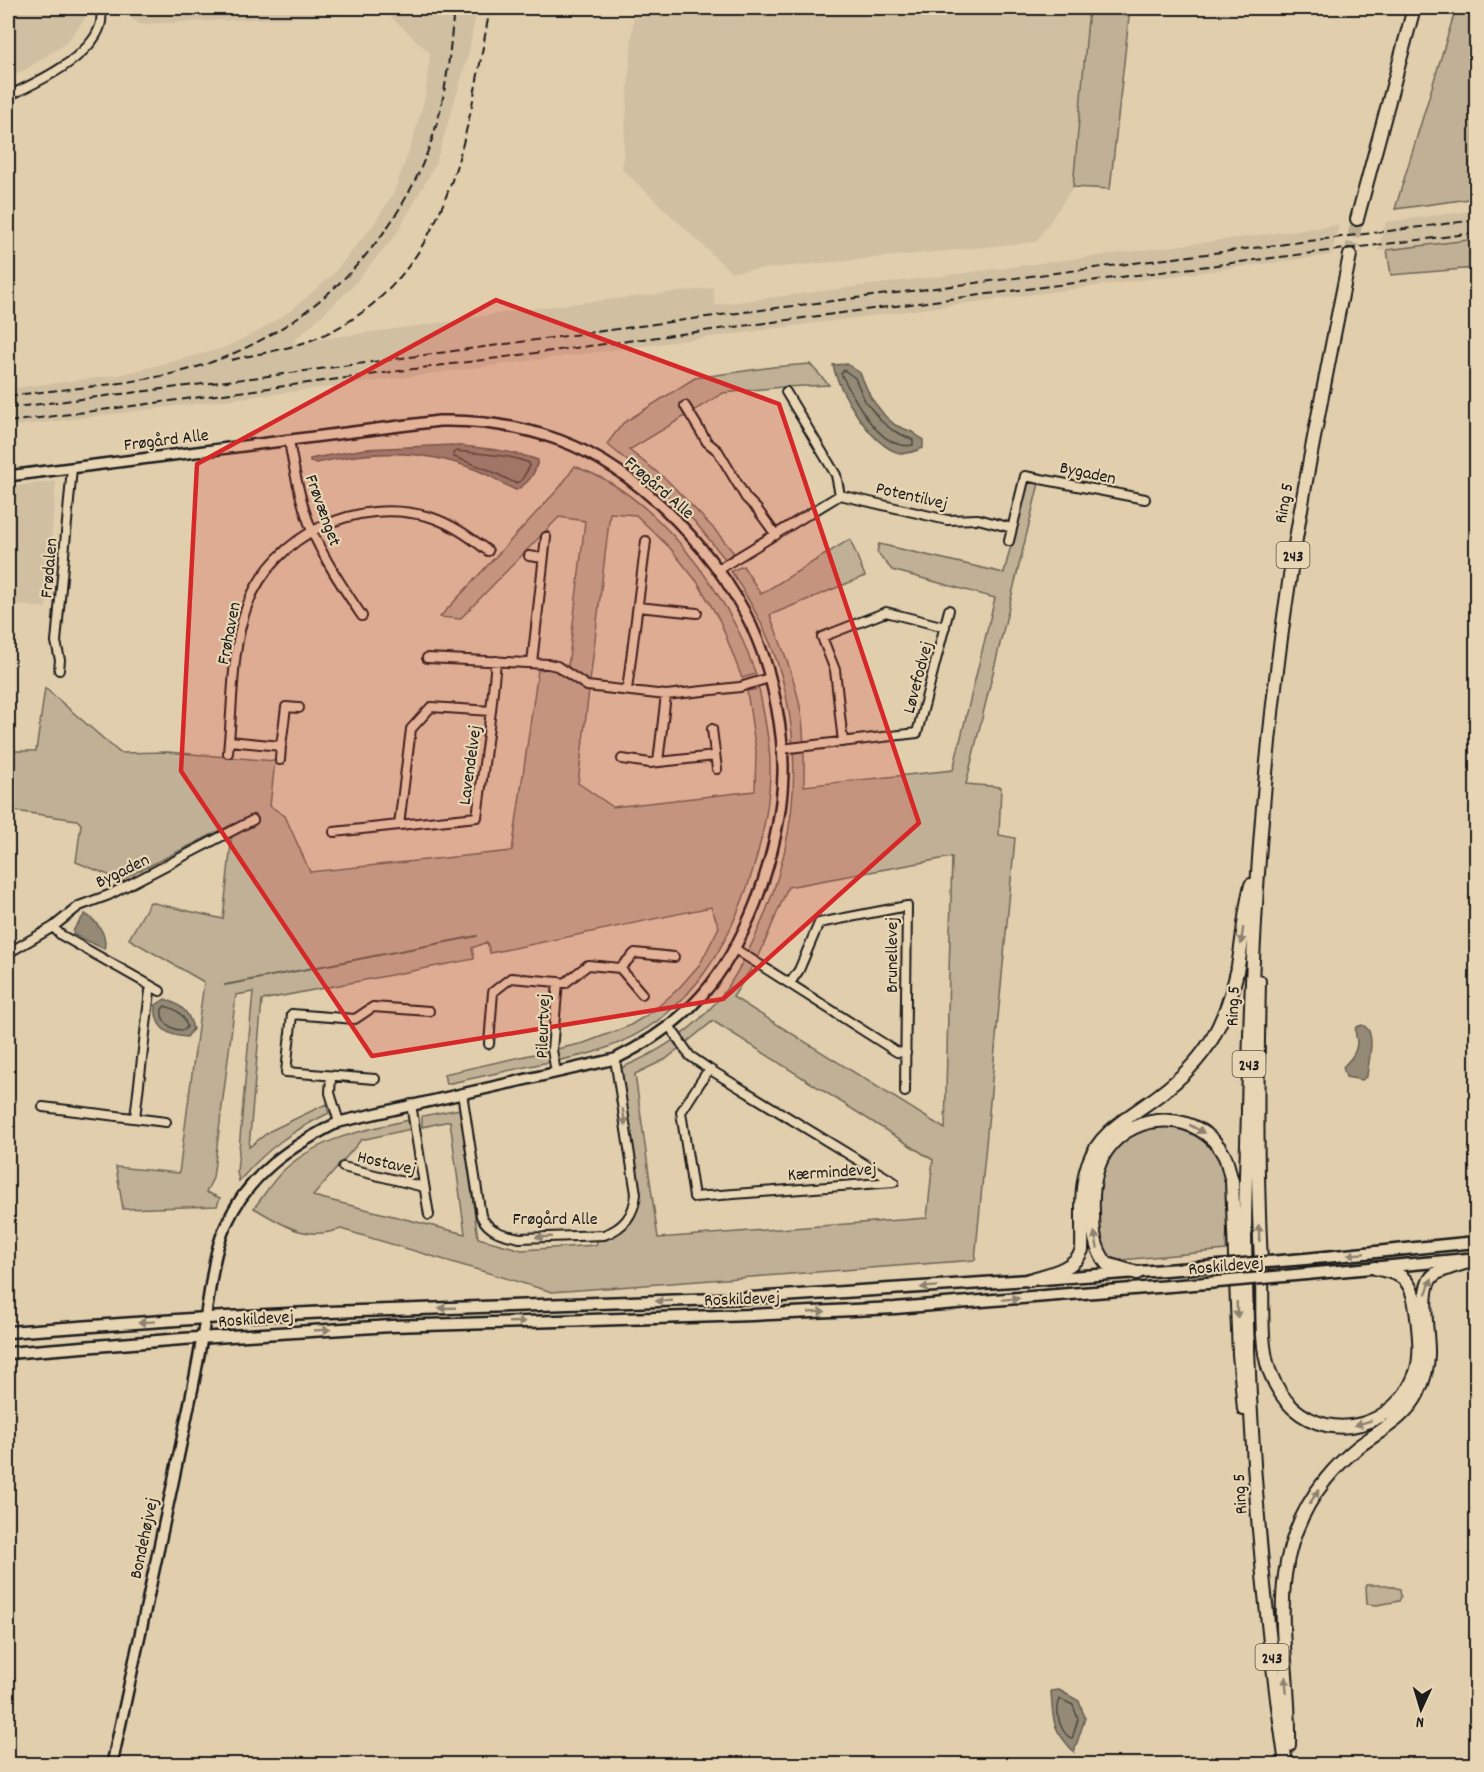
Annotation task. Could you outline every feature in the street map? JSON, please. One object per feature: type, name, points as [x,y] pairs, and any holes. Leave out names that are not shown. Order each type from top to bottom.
[{"type":"highway","points":[[1357,219],[1414,8]]},
{"type":"highway","name":"Ring 5","points":[[1287,1764],[1277,1703],[1261,1550],[1251,1395],[1245,1232],[1250,1008],[1258,858],[1280,646],[1301,503],[1350,255]]},
{"type":"highway","points":[[1029,1281],[1063,1269],[1077,1261],[1080,1256],[1087,1165],[1095,1147],[1114,1127],[1160,1094],[1192,1066],[1211,1040],[1225,1012],[1236,979],[1247,900],[1258,858]]},
{"type":"highway","points":[[1256,896],[1260,947],[1257,1119],[1264,1336],[1269,1368],[1280,1391],[1292,1406],[1307,1418],[1324,1425],[1342,1428],[1362,1425],[1385,1415],[1407,1393],[1416,1374],[1419,1354],[1414,1297],[1401,1277],[1375,1268]]},
{"type":"highway","points":[[1137,1273],[1107,1264],[1096,1248],[1092,1209],[1097,1169],[1107,1150],[1128,1129],[1149,1121],[1161,1120],[1192,1125],[1211,1138],[1224,1155],[1232,1181],[1239,1354],[1252,1512],[1261,1550]]},
{"type":"highway","points":[[1287,1764],[1289,1728],[1282,1627],[1283,1579],[1292,1540],[1304,1512],[1326,1479],[1355,1450],[1394,1421],[1415,1399],[1426,1376],[1428,1354],[1425,1295],[1428,1281],[1435,1274],[1476,1259]]},
{"type":"main road","name":"Roskildevej","points":[[8,1332],[205,1318],[750,1298],[1029,1281],[1305,1259],[1476,1242]]},
{"type":"main road","name":"Roskildevej","points":[[8,1353],[391,1326],[752,1315],[895,1308],[1476,1259]]},
{"type":"street","points":[[8,96],[41,80],[80,54],[93,40],[100,26],[102,8]]},
{"type":"street","points":[[717,570],[840,495],[836,475],[786,392]]},
{"type":"street","points":[[792,402],[802,397]]},
{"type":"street","points":[[686,406],[707,442],[718,451],[746,498],[757,508],[776,535]]},
{"type":"street","points":[[691,416],[701,410]]},
{"type":"street","name":"Frøgård Alle","points":[[8,476],[439,421],[495,423],[536,433],[580,449],[618,471],[654,500],[689,534],[717,570],[741,607],[759,642],[777,706],[783,772],[782,800],[772,853],[764,882],[735,949],[701,997],[670,1027],[645,1044],[615,1059],[339,1122],[304,1139],[257,1178],[227,1222],[219,1243],[205,1318]]},
{"type":"street","name":"Frøvænget","points":[[289,440],[294,470],[312,530],[326,558],[362,616]]},
{"type":"street","name":"Frødalen","points":[[59,670],[60,660],[56,642],[72,468]]},
{"type":"street","name":"Bygaden","points":[[1011,528],[1025,476],[1145,499]]},
{"type":"street","name":"Potentilvej","points":[[840,495],[947,520],[978,519],[1011,528]]},
{"type":"street","name":"Frøhaven","points":[[228,753],[239,638],[247,606],[265,571],[283,551],[312,530],[339,518],[356,514],[396,512],[439,520],[467,534],[488,551]]},
{"type":"street","points":[[1009,541],[1011,528]]},
{"type":"street","points":[[532,663],[546,537]]},
{"type":"street","points":[[627,690],[646,541]]},
{"type":"street","points":[[529,556],[543,558]]},
{"type":"street","points":[[638,607],[697,614]]},
{"type":"street","name":"Løvefodvej","points":[[781,749],[917,733],[949,610]]},
{"type":"street","name":"Løvefodvej","points":[[843,742],[835,670],[822,637],[886,612],[945,627]]},
{"type":"street","points":[[427,658],[556,666],[587,686],[666,694],[740,687],[769,678]]},
{"type":"street","name":"Lavendelvej","points":[[334,832],[477,817],[496,661]]},
{"type":"street","points":[[658,762],[666,694]]},
{"type":"street","points":[[280,760],[286,707],[299,708]]},
{"type":"street","name":"Lavendelvej","points":[[399,825],[411,729],[430,707],[491,711]]},
{"type":"street","points":[[712,729],[717,769]]},
{"type":"street","points":[[229,741],[282,746]]},
{"type":"street","points":[[622,759],[658,762],[715,756]]},
{"type":"street","name":"Bygaden","points":[[8,953],[53,927],[79,906],[109,895],[253,820]]},
{"type":"street","name":"Brunellevej","points":[[790,983],[799,970],[819,923],[907,906],[905,1092]]},
{"type":"street","points":[[53,927],[61,935],[160,991]]},
{"type":"street","points":[[735,949],[897,1052],[906,1053]]},
{"type":"street","points":[[642,994],[620,968],[635,952],[674,957]]},
{"type":"street","name":"Pileurtvej","points":[[489,1044],[493,992],[511,978],[566,983],[588,965],[620,968]]},
{"type":"street","name":"Pileurtvej","points":[[556,1072],[552,1050],[558,982]]},
{"type":"street","points":[[135,1118],[152,987]]},
{"type":"street","points":[[375,1079],[286,1072],[292,1014],[355,1019],[373,1006],[429,1011]]},
{"type":"street","name":"Kærmindevej","points":[[670,1027],[690,1056],[894,1182],[694,1197],[681,1112],[709,1069]]},
{"type":"street","name":"Frøgård Alle","points":[[462,1093],[481,1216],[485,1224],[492,1230],[507,1236],[520,1238],[604,1235],[624,1225],[632,1215],[636,1194],[615,1059]]},
{"type":"street","points":[[331,1076],[330,1093],[339,1122]]},
{"type":"street","name":"Hostavej","points":[[411,1104],[429,1215]]},
{"type":"street","points":[[43,1107],[166,1122]]},
{"type":"street","name":"Hostavej","points":[[343,1167],[424,1187]]},
{"type":"street","name":"Bondehøjvej","points":[[112,1764],[193,1385],[205,1318]]},
{"type":"highlighted area","points":[[496,300],[779,404],[919,823],[723,999],[372,1056],[181,771],[197,464]]},
{"type":"shaded area","points":[[8,8],[88,8],[84,20],[65,44],[8,78]]},
{"type":"shaded area","points":[[116,8],[477,8],[468,56],[436,163],[397,233],[350,289],[292,343],[518,310],[713,288],[715,305],[1339,225],[1331,255],[385,380],[8,427],[8,389],[119,375],[221,349],[259,331],[293,309],[332,275],[372,227],[393,194],[412,143],[425,97],[430,53],[387,13],[140,24]]},
{"type":"shaded area","points":[[634,8],[1089,8],[1073,187],[1036,242],[731,272],[622,169]]},
{"type":"shaded area","points":[[1089,8],[1130,8],[1110,189],[1073,187]]},
{"type":"shaded area","points":[[1456,8],[1476,8],[1476,198],[1395,209]]},
{"type":"shaded area","points":[[1476,210],[1476,239],[1378,251],[1386,222]]},
{"type":"shaded area","points":[[1476,239],[1476,268],[1391,275],[1387,250]]},
{"type":"shaded area","points":[[810,364],[829,385],[723,393],[629,450],[667,480],[715,530],[734,553],[725,559],[695,522],[661,489],[607,444],[623,423],[695,378]]},
{"type":"shaded area","points":[[575,466],[604,479],[625,492],[664,526],[682,546],[714,588],[727,610],[739,632],[756,674],[742,678],[720,621],[698,583],[670,548],[636,515],[610,513],[578,783],[613,807],[755,791],[756,751],[747,691],[759,689],[770,761],[765,822],[754,867],[739,909],[713,960],[679,1003],[658,1021],[634,1036],[584,1055],[446,1084],[444,1074],[584,1043],[629,1026],[652,1012],[678,989],[700,964],[719,927],[711,907],[490,953],[487,942],[472,948],[474,959],[262,1000],[249,1147],[270,1131],[326,1104],[329,1113],[280,1142],[239,1181],[237,1172],[253,992],[236,995],[213,1178],[206,1192],[220,1198],[217,1206],[123,1209],[116,1167],[179,1173],[204,982],[129,939],[150,902],[223,919],[233,824],[121,880],[76,862],[81,824],[77,820],[8,810],[8,751],[36,751],[45,688],[120,753],[167,752],[275,761],[270,806],[285,816],[310,872],[512,851],[538,670],[568,667],[585,521],[559,517],[460,619],[440,617],[560,487]]},
{"type":"shaded area","points":[[56,481],[46,608],[8,604],[8,487]]},
{"type":"shaded area","points":[[1027,481],[1039,483],[966,784],[1001,787],[999,835],[1015,838],[975,1260],[552,1292],[341,1229],[316,1233],[295,1230],[254,1208],[279,1175],[307,1153],[323,1144],[357,1132],[409,1120],[411,1129],[361,1140],[313,1196],[465,1234],[450,1121],[422,1127],[422,1116],[460,1109],[478,1238],[522,1250],[596,1245],[598,1239],[613,1236],[623,1230],[633,1220],[640,1191],[621,1068],[648,1056],[685,1032],[707,1012],[729,985],[748,952],[768,906],[778,877],[790,817],[793,756],[791,726],[782,678],[764,630],[731,571],[743,566],[761,594],[850,539],[865,576],[770,615],[791,672],[802,717],[804,786],[953,770],[995,598],[892,570],[877,552],[879,544],[1004,573]],"holes":[[[952,857],[945,1129],[733,997],[759,956],[788,887]],[[713,1021],[933,1160],[927,1218],[658,1238],[635,1074],[666,1059]]]},
{"type":"shaded area","points":[[1156,1125],[1193,1135],[1212,1150],[1219,1160],[1228,1192],[1226,1250],[1111,1261],[1100,1244],[1098,1213],[1100,1189],[1108,1156],[1121,1140]]},
{"type":"shaded area","points":[[1366,1585],[1387,1585],[1400,1589],[1401,1597],[1399,1601],[1377,1605],[1367,1604]]},
{"type":"water","points":[[847,364],[860,373],[871,398],[885,416],[895,425],[912,432],[923,440],[923,448],[909,453],[900,453],[889,449],[868,429],[849,403],[836,376],[833,365]]},
{"type":"water","points":[[452,445],[485,448],[538,460],[531,478],[516,490],[467,466],[425,456],[361,455],[317,463],[310,462],[310,459],[314,458],[365,449]]},
{"type":"water","points":[[85,914],[94,920],[103,934],[104,949],[73,934]]},
{"type":"water","points":[[165,999],[180,1006],[187,1013],[193,1029],[187,1037],[173,1035],[159,1024],[156,1005]]},
{"type":"water","points":[[1362,1025],[1370,1033],[1371,1040],[1367,1076],[1362,1080],[1346,1077],[1343,1067],[1355,1050],[1356,1027]]},
{"type":"water","points":[[1059,1690],[1079,1701],[1085,1718],[1074,1752],[1061,1737],[1053,1718],[1051,1691]]},
{"type":"waterway","points":[[225,985],[477,936]]},
{"type":"tunnel","points":[[1350,255],[1357,219]]},
{"type":"railway","points":[[8,396],[127,382],[197,367],[237,352],[276,332],[344,279],[373,247],[398,212],[418,174],[434,133],[442,102],[454,8]]},
{"type":"railway","points":[[231,360],[287,348],[319,337],[364,311],[399,279],[425,240],[446,197],[461,151],[472,104],[490,8]]},
{"type":"railway","points":[[8,408],[1476,220]]},
{"type":"railway","points":[[8,422],[925,302],[1476,233]]}]
